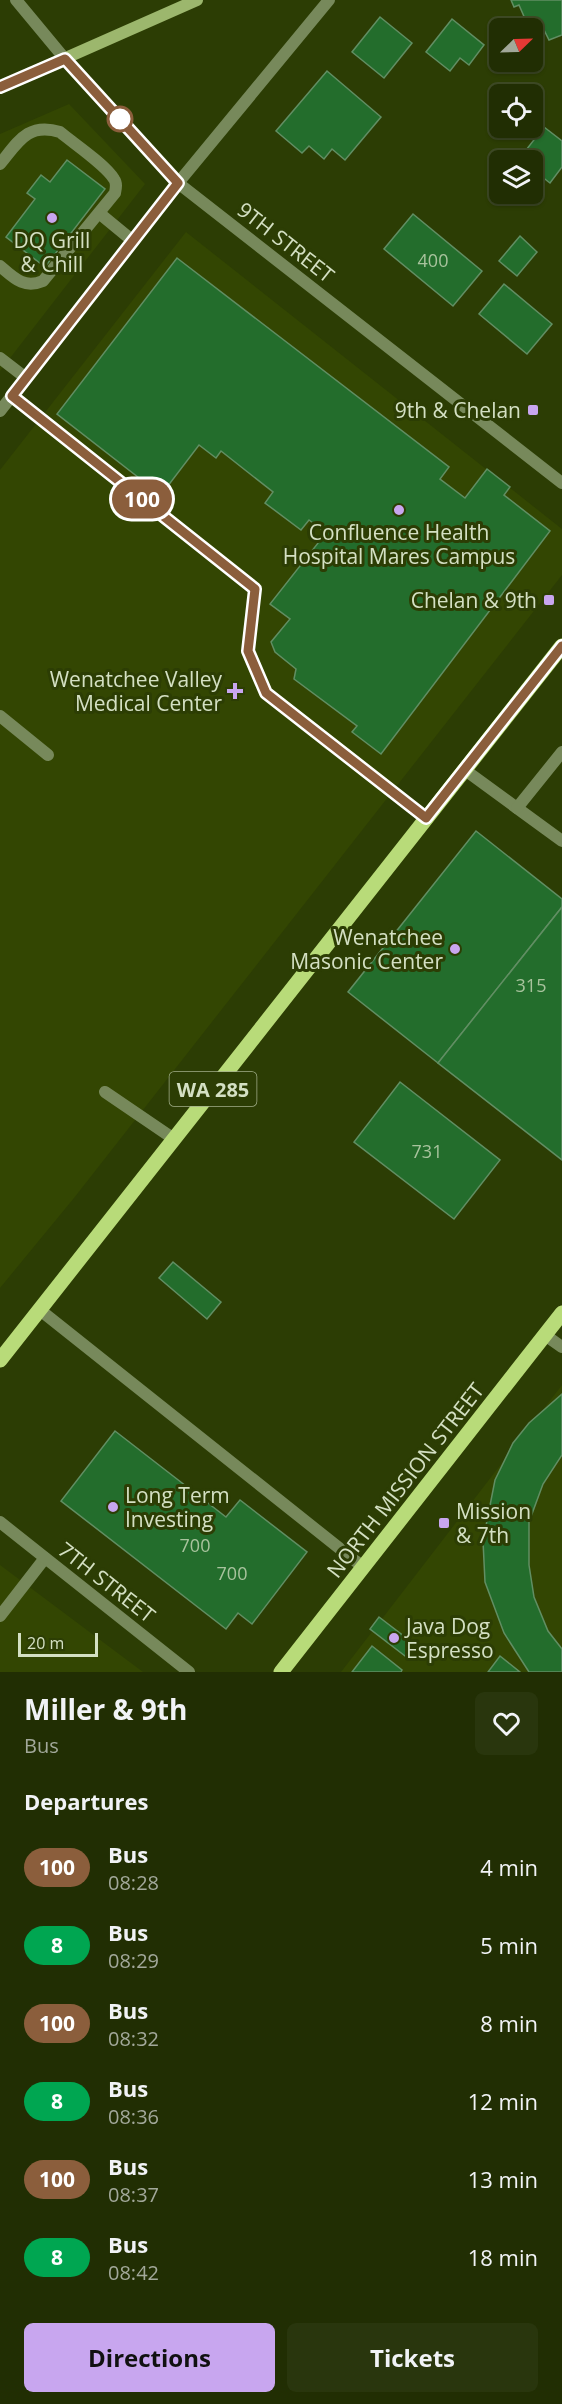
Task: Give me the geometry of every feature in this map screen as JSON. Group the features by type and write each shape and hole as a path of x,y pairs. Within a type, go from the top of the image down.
{"main road":[{"path":"0,87 197,0"},
{"name":"WA 285","path":"0,1360 562,646"},
{"name":"NORTH MISSION STREET","path":"281,1672 562,1313"}],"street":[{"name":"9TH STREET","path":"16,0 65,59 178,183 562,483"},
{"path":"0,411 178,183 329,0"},
{"path":"0,164 25,134 45,129 60,132 114,178 115,193 43,281 36,284 22,284 0,266"},
{"path":"99,213 133,241"},
{"path":"0,358 26,378"},
{"path":"12,396 255,589 248,651 266,693 426,818"},
{"path":"0,716 48,755"},
{"path":"517,808 562,752"},
{"path":"465,770 562,841"},
{"path":"105,1092 174,1139"},
{"path":"40,1310 363,1567"},
{"path":"545,1335 562,1347"},
{"name":"7TH STREET","path":"0,1522 189,1672"},
{"path":"0,1616 45,1558"}],"shaded area":[{"path":"69,104 145,184 0,371 0,134"},
{"name":"Wenatchee Valley Medical Center","path":"186,232 562,529 562,575 74,1198 0,1288 0,470"},
{"path":"562,1385 562,1672 341,1672"},
{"path":"0,1565 143,1672 0,1672"}],"building":[{"path":"511,0 562,0 562,35 549,40 543,30 543,18 525,18 519,5 514,7"},
{"path":"380,17 412,43 384,78 352,52"},
{"path":"452,19 484,45 469,65 460,58 450,71 426,52"},
{"path":"327,71 381,117 345,160 332,149 324,159 309,146 302,153 276,131"},
{"path":"543,128 562,141 562,167 550,183 543,178 543,150 526,150 535,138 543,138"},
{"name":"DQ Grill & Chill","path":"67,160 105,189 45,267 6,237 35,199 27,193 41,175 50,182"},
{"path":"413,214 482,271 453,306 384,249"},
{"path":"520,236 537,252 517,276 499,261"},
{"name":"Confluence Health Hospital Mares Campus","path":"177,258 449,467 440,479 465,498 487,469 510,487 504,495 550,531 381,754 352,732 357,726 294,679 296,669 275,652 271,642 290,619 270,604 326,533 309,520 301,530 265,503 273,492 221,451 216,458 199,445 161,495 57,414"},
{"path":"504,284 552,324 527,354 479,314"},
{"name":"Wenatchee Masonic Center","path":"476,831 562,899 562,907 438,1063 348,992"},
{"path":"562,907 562,1160 438,1063"},
{"path":"400,1082 500,1160 454,1219 354,1142"},
{"path":"173,1262 221,1302 207,1319 159,1278"},
{"path":"562,1394 562,1455 543,1484 529,1522 529,1565 534,1597 548,1631 562,1649 562,1672 529,1672 504,1633 485,1582 483,1541 495,1480 513,1443 529,1423"},
{"path":"115,1431 226,1517 240,1500 307,1552 252,1624 238,1613 226,1629 61,1501"},
{"name":"Java Dog Espresso","path":"379,1617 418,1647 409,1659 370,1629"},
{"path":"372,1646 402,1670 401,1672 352,1672"},
{"path":"500,1656 520,1672 488,1672"}],"bus line":[{"name":"100","path":"0,87 65,59 178,183 12,396 255,589 248,651 266,693 426,818 562,646"}],"place":[{"name":"DQ Grill & Chill","path":"52,218"},
{"name":"9th & Chelan","path":"533,410"},
{"name":"Confluence Health Hospital Mares Campus","path":"399,510"},
{"name":"Chelan & 9th","path":"549,600"},
{"name":"Wenatchee Valley Medical Center","path":"235,691"},
{"name":"Wenatchee Masonic Center","path":"455,949"},
{"name":"Long Term Investing","path":"113,1507"},
{"name":"Mission & 7th","path":"444,1523"},
{"name":"Java Dog Espresso","path":"394,1638"}]}
